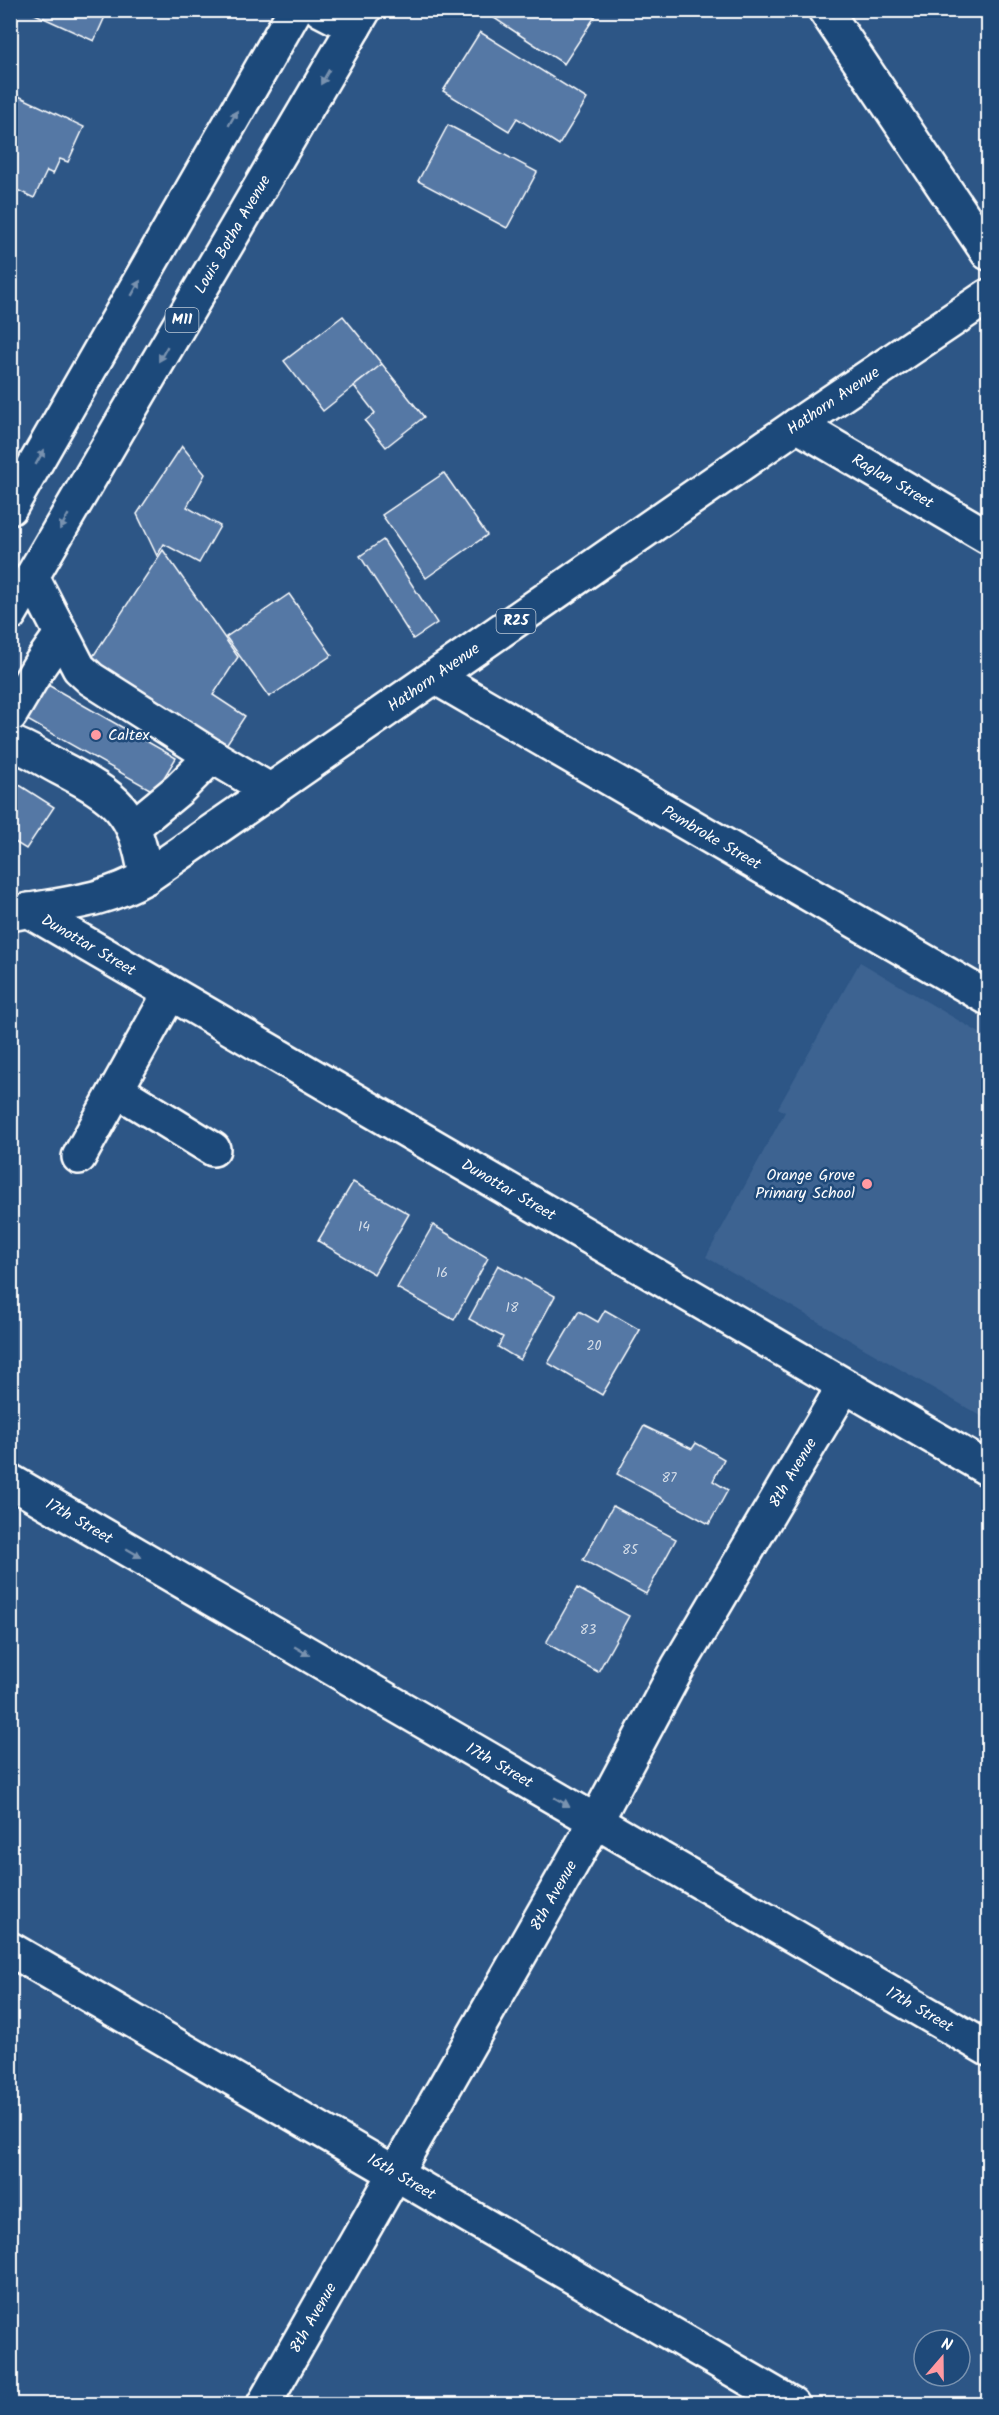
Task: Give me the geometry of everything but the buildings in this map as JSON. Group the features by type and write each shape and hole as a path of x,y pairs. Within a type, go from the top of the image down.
{"street":[{"path":"10,508 295,10"},
{"path":"321,10 359,19"},
{"path":"825,10 988,253"},
{"name":"Louis Botha Avenue","path":"10,614 359,19"},
{"name":"Hathorn Avenue","path":"16,908 92,900 128,887 146,877 797,425 988,296"},
{"name":"Raglan Street","path":"797,425 988,537"},
{"path":"32,577 60,636 79,668 91,679 271,791"},
{"path":"10,715 60,636"},
{"name":"Pembroke Street","path":"435,677 988,998"},
{"path":"10,743 95,786 117,802 129,817 142,849 146,877"},
{"path":"133,827 179,789 212,756"},
{"name":"Dunottar Street","path":"16,908 170,993 988,1469"},
{"path":"79,1157 170,993"},
{"path":"117,1090 213,1149"},
{"name":"8th Avenue","path":"264,2404 596,1821 678,1667 844,1386"},
{"name":"17th Street","path":"10,1481 988,2049"},
{"name":"16th Street","path":"10,1949 792,2404"}],"shaded area":[{"name":"Orange Grove Primary School","path":"860,962 988,1038 988,1420 706,1257 785,1112 778,1108"}],"place":[{"name":"Caltex","path":"96,735"},
{"name":"Orange Grove Primary School","path":"867,1184"}]}
